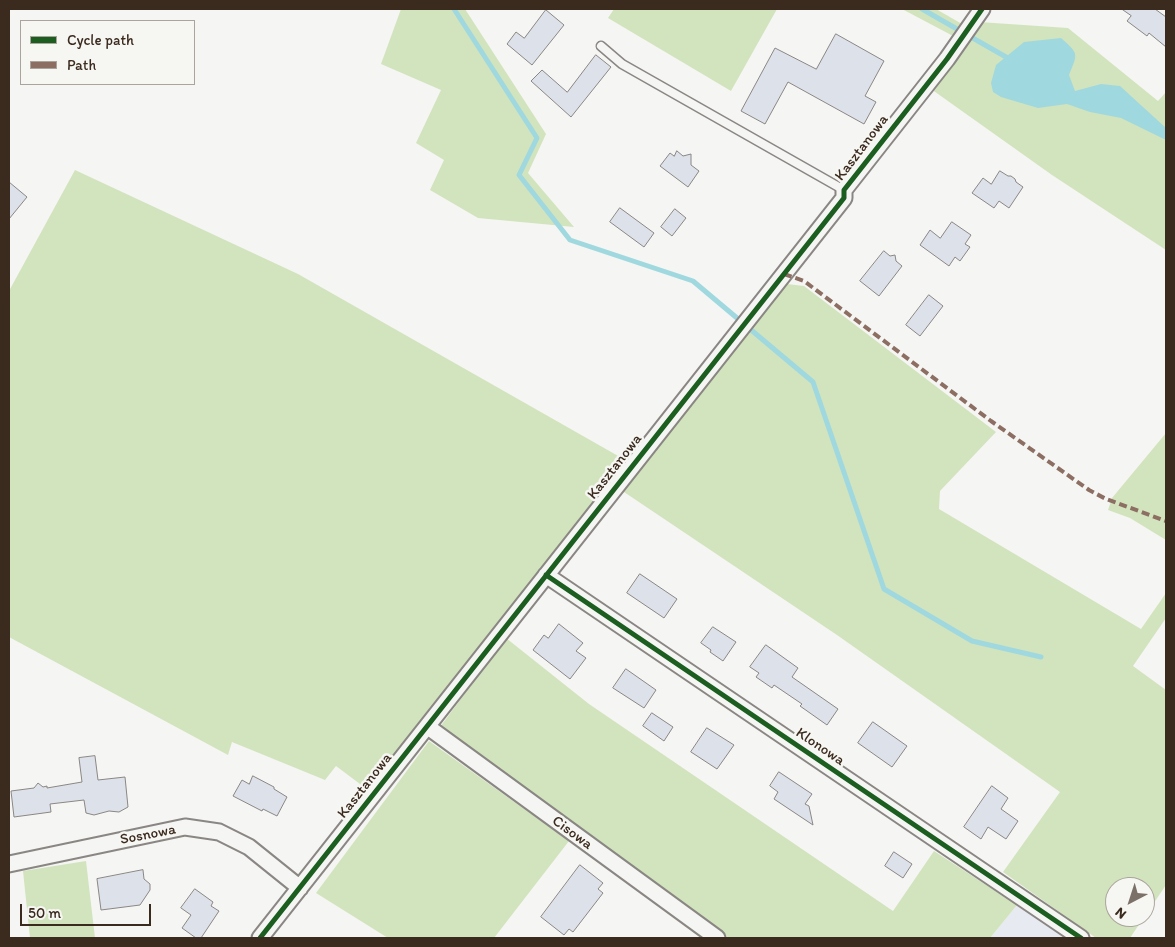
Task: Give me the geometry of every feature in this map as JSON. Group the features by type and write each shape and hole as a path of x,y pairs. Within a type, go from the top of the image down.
{"street":[{"name":"Kasztanowa","path":"260,938 844,198 844,190 947,59 982,9"},
{"name":"Klonowa","path":"546,575 1081,938"},
{"name":"Cisowa","path":"428,727 717,938"},
{"name":"Sosnowa","path":"9,864 185,827 220,832 249,846 300,888"}],"lane":[{"path":"601,46 622,64 844,190"}],"shaded area":[{"path":"1017,905 1066,938 990,938"}],"green space":[{"path":"401,9 465,9 546,134 528,173 574,227 478,218 430,190 444,160 416,143 441,90 381,64"},
{"path":"614,9 777,9 731,91 608,18"},
{"path":"902,9 936,9 962,24 955,37"},
{"path":"979,22 1068,28 1158,101 1166,92 1166,250 1052,175 931,89"},
{"path":"75,170 298,274 627,461 368,790 336,766 325,780 232,742 228,755 9,637 9,291"},
{"path":"787,284 804,286 996,432 940,491 939,509 1141,629 1166,593 1166,618 1133,666 1166,690 1166,885 1155,901 1155,877 1105,877 1105,927 1137,927 1130,938 1096,938 1003,872 1060,792 837,635 621,490"},
{"path":"1166,433 1166,540 1130,518 1108,510 1112,498"},
{"path":"506,638 589,704 893,911 934,851 1017,905 990,938 729,938 440,727"},
{"path":"429,741 569,841 494,938 388,938 316,893"},
{"path":"86,861 95,938 30,938 23,871"}],"water":[{"path":"1061,38 1071,47 1075,54 1069,75 1075,91 1101,84 1120,86 1166,128 1166,140 1121,118 1090,112 1067,104 1038,108 1001,97 993,92 991,83 996,65 1024,42"}],"building":[{"path":"1122,9 1155,9 1166,17 1166,47 1149,33 1147,36 1127,21 1131,16"},
{"path":"546,10 564,25 532,65 507,44 516,32 524,38"},
{"path":"836,34 884,61 865,96 876,102 864,124 788,82 765,124 741,111 775,48 816,69"},
{"path":"596,55 611,67 571,117 531,81 542,70 567,92"},
{"path":"677,151 683,156 691,154 691,165 699,171 688,187 660,166 670,153 674,156"},
{"path":"1000,171 1011,176 1023,187 1009,208 999,201 994,208 972,193 983,178 991,184"},
{"path":"9,182 27,197 9,219"},
{"path":"620,208 654,233 644,247 610,222"},
{"path":"675,209 686,218 672,236 661,227"},
{"path":"952,222 971,235 965,244 970,247 960,261 955,257 949,266 920,245 930,230 940,238"},
{"path":"884,251 890,256 895,255 896,261 902,266 879,296 860,281"},
{"path":"929,295 943,306 920,336 906,325"},
{"path":"640,574 677,599 664,618 627,593"},
{"path":"559,624 583,643 576,651 586,658 570,679 533,650 544,635 548,638"},
{"path":"713,627 736,642 723,661 701,643"},
{"path":"766,645 798,668 792,677 838,709 827,725 800,706 802,704 774,685 772,688 756,677 759,673 750,667"},
{"path":"626,669 656,690 644,708 613,688"},
{"path":"652,713 673,727 664,741 643,726"},
{"path":"873,722 907,746 892,767 858,743"},
{"path":"707,728 734,745 717,769 691,752"},
{"path":"95,756 98,780 125,777 128,807 119,812 109,811 94,815 86,813 84,800 50,804 51,812 14,817 11,791 34,788 38,783 43,787 47,786 47,788 82,782 79,758"},
{"path":"779,772 812,794 805,804 809,806 813,825 774,799 778,792 770,786"},
{"path":"253,776 274,787 274,789 287,797 277,816 263,809 262,811 233,796 242,780 249,784"},
{"path":"992,786 1008,798 1001,809 1018,821 1006,839 988,827 981,839 964,827"},
{"path":"894,852 912,864 903,878 885,866"},
{"path":"580,865 603,883 598,889 603,893 573,932 569,929 564,935 541,917"},
{"path":"143,870 144,879 150,884 150,890 140,905 101,910 97,879"},
{"path":"195,889 213,902 211,906 219,911 201,938 196,938 182,928 191,915 181,908"}],"waterway":[{"path":"454,9 537,138 519,175 570,240 693,281 813,382 884,589 972,641 1041,657"},
{"path":"922,9 1006,57"}],"marked path":[{"path":"784,274 804,281 991,421 1089,490 1106,499 1166,521"}],"cycle path":[{"path":"260,938 844,198 844,190 947,59 982,9"},
{"path":"546,575 1081,938"}]}
